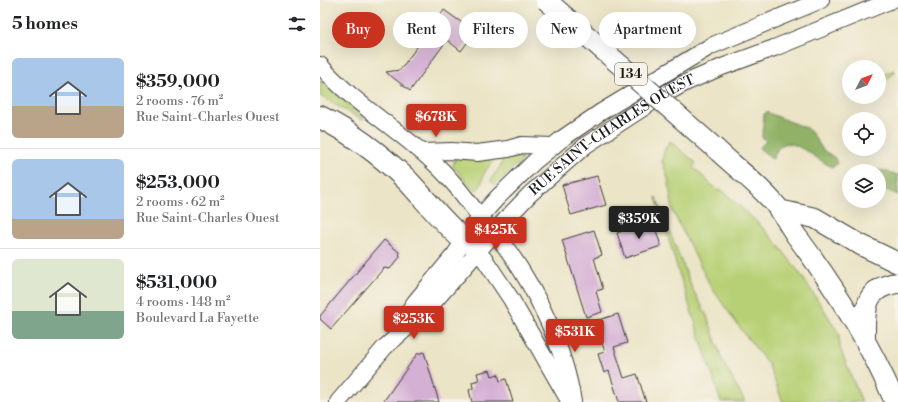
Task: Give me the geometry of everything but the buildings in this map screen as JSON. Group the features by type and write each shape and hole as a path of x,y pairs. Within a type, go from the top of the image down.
{"highway":[{"path":"320,116 347,132 383,158 407,181 452,230 471,246"}],"main road":[{"name":"134","path":"546,0 716,149 780,210 797,237 830,283 865,341 895,402"},
{"path":"780,210 815,218 851,240 896,263"},
{"path":"865,341 865,317 869,298 881,287 898,283"},
{"path":"881,372 898,383"}],"street":[{"name":"RUE SAINT-CHARLES OUEST","path":"471,246 480,217 514,181 553,146 601,112 711,46 822,0"},
{"name":"RUE SAINT-CHARLES OUEST","path":"338,402 385,347 415,302 446,265 471,246 494,232 530,194 574,154 604,132 663,95 722,67 774,48 892,0"},
{"path":"320,65 354,99 437,165 494,232 510,254 543,310 557,342 565,367 573,402"},
{"path":"422,152 477,152 522,145 553,146"},
{"path":"471,246 496,276 514,303 569,402"}],"green space":[{"path":"894,70 895,72 886,79 886,73"},
{"path":"320,80 364,117 364,119 362,120 320,96"},
{"path":"766,112 806,128 812,133 823,150 835,158 837,164 833,167 828,165 800,147 787,143 782,145 776,151 773,159 759,148 766,141 762,137 764,114"},
{"path":"670,141 696,163 693,167 718,191 721,189 760,225 779,246 799,272 839,334 840,348 862,402 783,402 768,364 711,287 673,212 668,178 662,161 664,151"},
{"path":"520,152 520,157 522,160 495,185 491,181 500,167 502,156"},
{"path":"455,157 493,157 484,174 481,185 477,190 472,188 452,165"},
{"path":"886,171 898,175 898,195 886,190"},
{"path":"656,197 692,288 707,316 723,362 745,402 721,402"}]}
